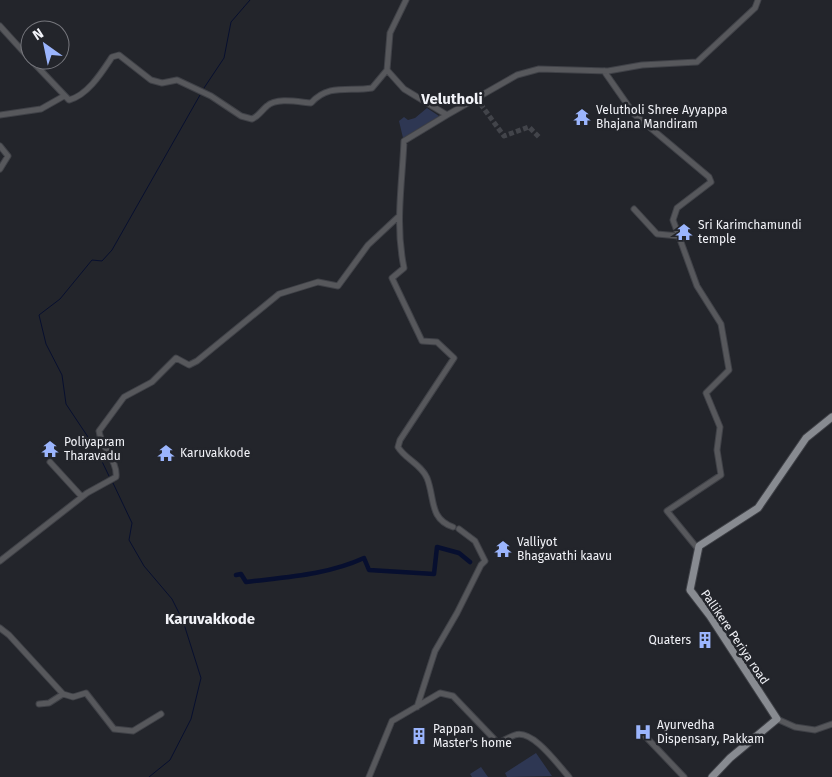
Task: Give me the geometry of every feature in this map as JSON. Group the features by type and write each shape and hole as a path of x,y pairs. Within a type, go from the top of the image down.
{"main road":[{"path":"698,549 708,539 758,508 806,438 832,417"},
{"name":"Pallikere Periya road","path":"698,549 690,590 710,616 777,718"},
{"path":"712,777 730,758 777,718"}],"street":[{"path":"41,70 69,100 74,99 98,78 112,57 119,55 150,80 162,83 177,80 211,96 241,116 252,119 260,115 268,105 278,101 311,103 324,92 336,89 372,88 387,70 390,34 406,0"},
{"path":"417,707 435,651 457,613 480,565 485,561 475,541 457,528 441,521 433,510 427,478 418,465 402,453 398,447 400,440 454,358 437,342 422,341 392,278 404,268 399,242 398,216 404,141 447,114 517,75 539,69 604,71 642,65 697,62 756,8 758,0"},
{"path":"0,26 20,47"},
{"path":"387,70 404,89 447,114"},
{"path":"604,71 634,114 709,177 711,182 677,208 673,220 697,286 721,324 729,370 706,393 720,427 717,450 721,475 667,511 698,549"},
{"path":"0,115 41,108 64,96"},
{"path":"0,146 8,156 0,169"},
{"path":"634,209 657,234 679,236"},
{"path":"0,561 82,497 116,477 117,471 100,438 99,431 124,397 152,382 176,358 189,365 196,361 278,294 318,282 338,286 368,245 398,216"},
{"path":"50,462 82,497"},
{"path":"0,628 9,635 63,694 73,696 86,693 114,730 133,731 161,714"},
{"path":"39,704 49,703 63,694"},
{"path":"370,777 392,721 440,694 453,696 498,743 515,735 526,734 539,744 569,777"},
{"path":"777,718 795,726 816,730 832,724"},
{"path":"646,737 684,777"}],"shaded area":[{"path":"427,108 439,116 403,138 399,121 404,117 408,120 415,118"},
{"path":"536,753 552,776 507,777 505,773"},
{"path":"481,767 488,777 472,777 470,774"}],"waterway":[{"path":"204,88 224,58 231,22 250,0"},
{"path":"109,476 96,449 66,404 62,375 46,344 39,315 60,299 92,260 102,261 112,250 200,95"},
{"path":"113,483 132,523 129,540 144,566 172,599 183,621 201,678 191,719 170,760 149,777"},
{"path":"236,575 241,574 246,582 291,577 321,572 364,558 369,570 434,574 437,547 459,553 470,562"}],"tunnel":[{"path":"476,98 504,136 529,127 540,138"}],"place":[{"name":"Velutholi Shree Ayyappa Bhajana Mandiram","path":"582,117"},
{"name":"Sri Karimchamundi temple","path":"684,232"},
{"name":"Poliyapram Tharavadu","path":"50,449"},
{"name":"Karuvakkode","path":"166,453"},
{"name":"Valliyot Bhagavathi kaavu","path":"503,549"},
{"name":"Quaters","path":"705,640"},
{"name":"Ayurvedha Dispensary, Pakkam","path":"643,732"},
{"name":"Pappan Master's home","path":"419,736"}],"district":[{"name":"Velutholi","path":"452,99"},
{"name":"Karuvakkode","path":"210,619"}]}
